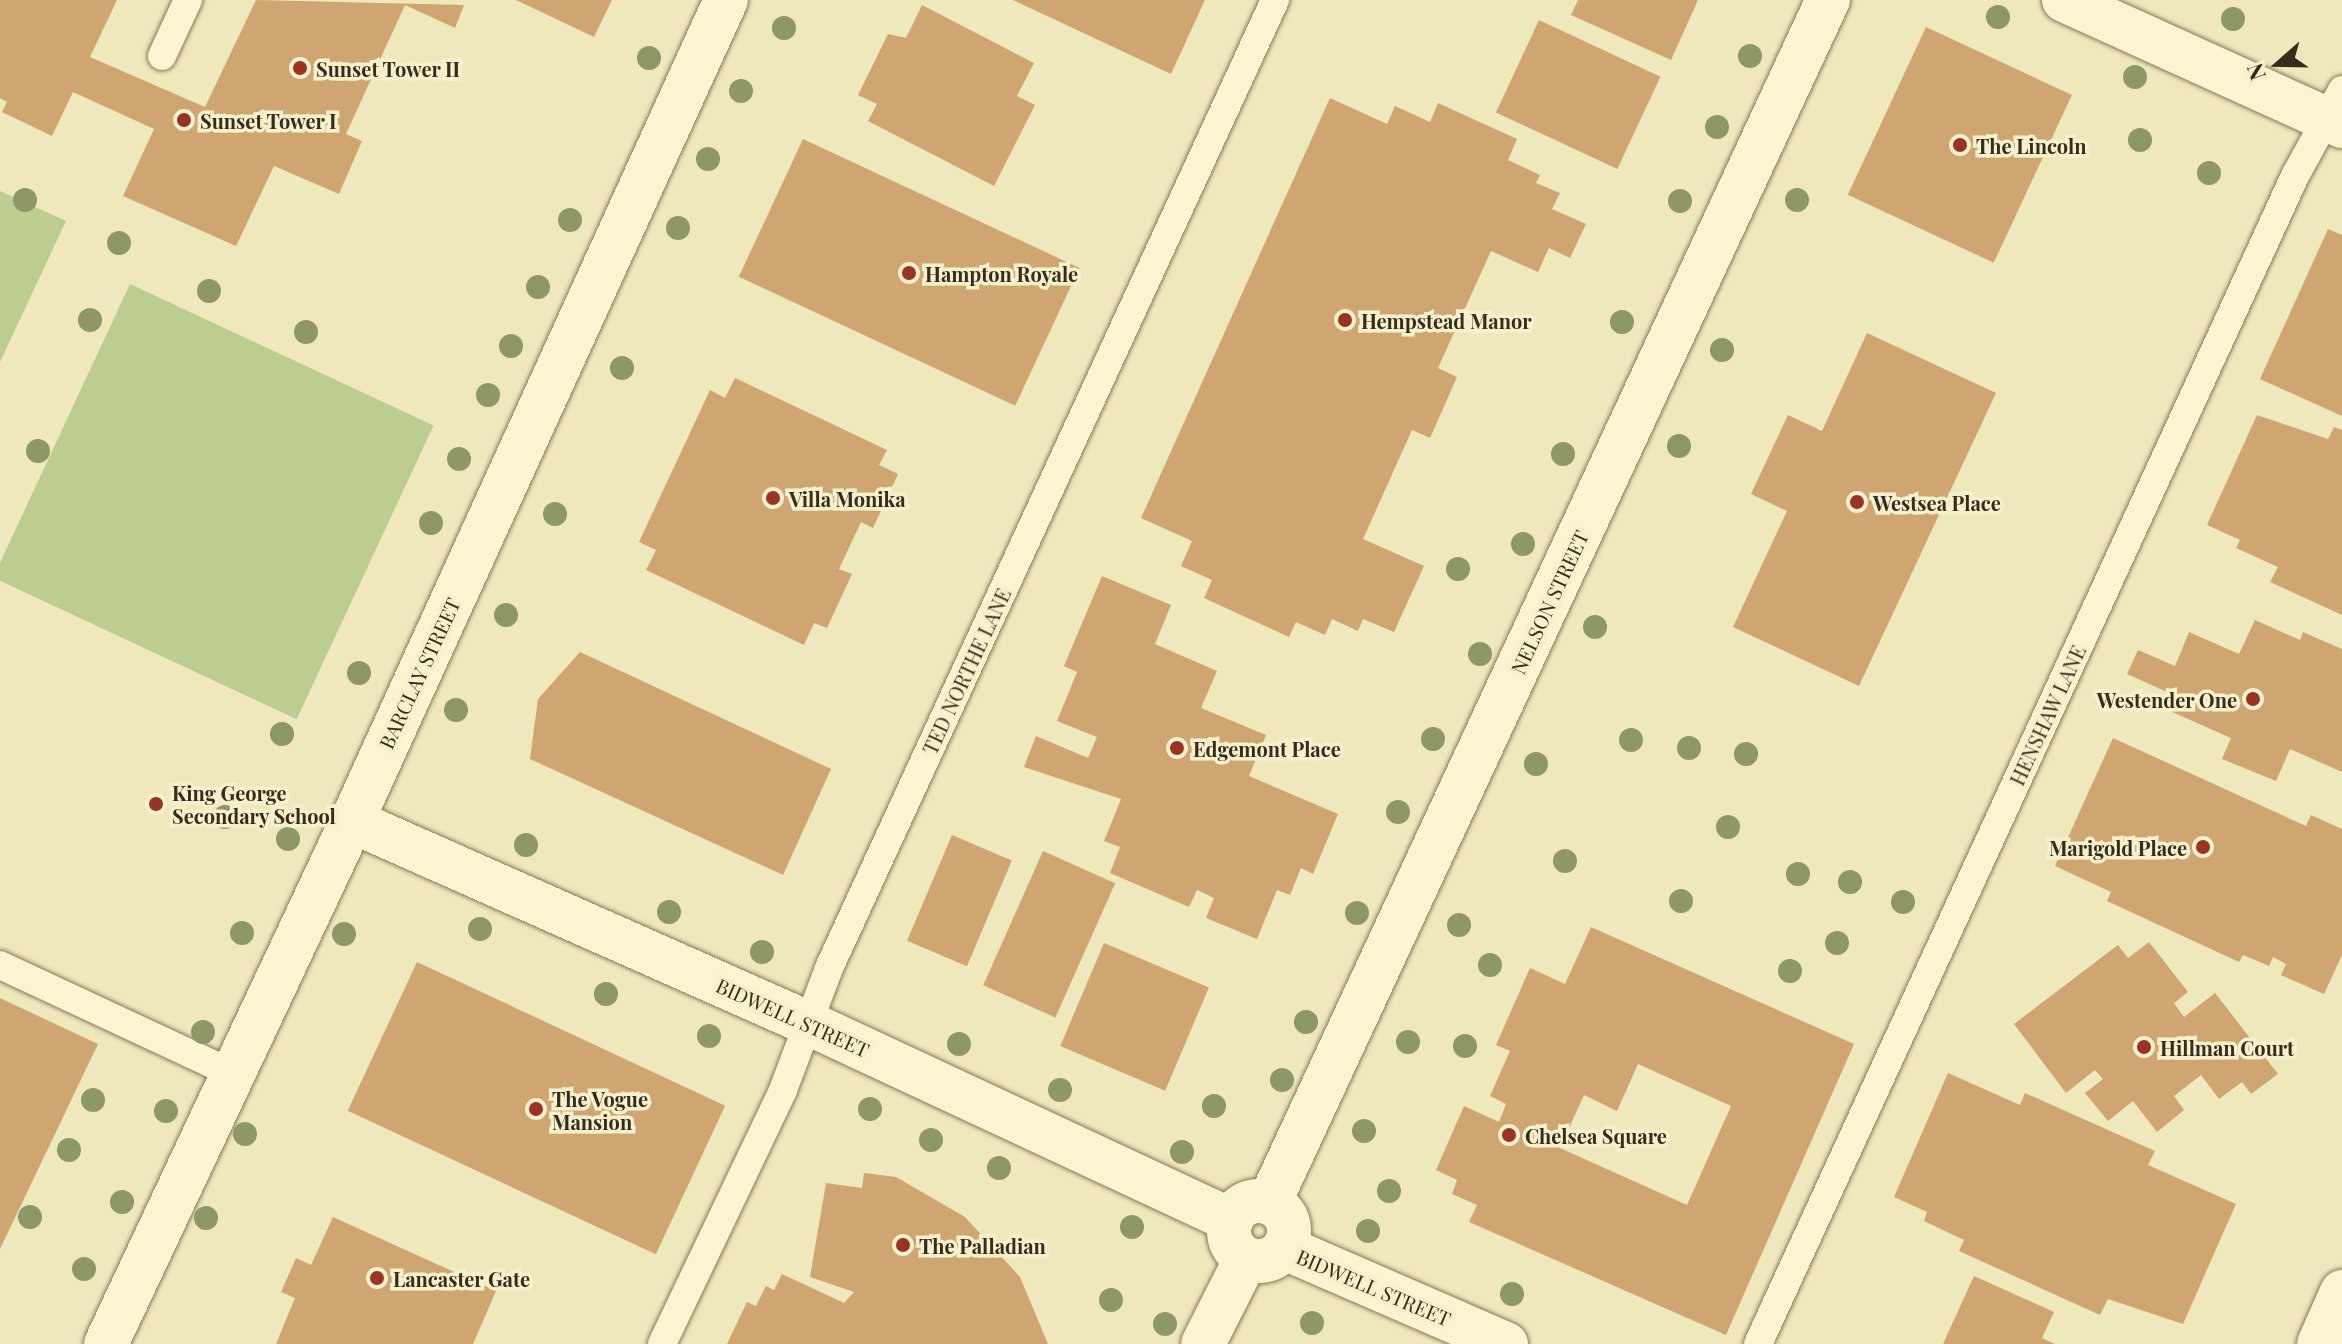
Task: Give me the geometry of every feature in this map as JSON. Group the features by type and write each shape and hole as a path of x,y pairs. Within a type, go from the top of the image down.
{"street":[{"name":"BARCLAY STREET","path":"106,1344 352,821 726,0"},
{"name":"NELSON STREET","path":"1254,1242 1288,1222 1269,1203 1828,0"},
{"path":"2064,0 2337,111"},
{"name":"BIDWELL STREET","path":"352,821 808,1023 1254,1242 1506,1344"},
{"path":"1203,1344 1254,1242"},
{"path":"2319,1344 2342,1292"}],"lane":[{"path":"162,56 188,0"},
{"name":"TED NORTHE LANE","path":"662,1344 783,1090 808,1023 1275,0"},
{"name":"HENSHAW LANE","path":"1758,1344 2337,111"},
{"path":"0,965 232,1073"}],"green space":[{"path":"0,191 66,221 0,362"},
{"path":"130,284 434,426 297,719 0,581 0,563"}],"building":[{"path":"0,0 117,0 90,57 205,107 256,0 464,5 455,28 405,5 346,134 362,141 339,194 274,166 236,246 123,196 154,129 73,92 52,136 2,112 7,102 0,98"},
{"path":"516,0 612,0 594,37"},
{"path":"1013,0 1205,0 1171,74"},
{"path":"1578,0 1698,0 1671,60 1571,15"},
{"path":"922,5 1034,63 1017,96 1035,105 994,186 868,121 877,104 858,95 888,34 906,38"},
{"path":"1539,20 1660,77 1617,169 1496,112"},
{"name":"The Lincoln","path":"1926,27 2072,95 1994,263 1848,195"},
{"name":"Hempstead Manor","path":"1330,98 1387,124 1395,106 1430,122 1438,103 1517,139 1508,160 1540,175 1536,183 1560,193 1552,209 1586,224 1570,258 1549,248 1538,272 1491,251 1438,368 1457,377 1430,438 1412,430 1363,539 1424,566 1394,632 1363,619 1358,631 1332,619 1325,635 1296,622 1289,637 1204,598 1212,580 1181,566 1192,541 1141,518"},
{"name":"Hampton Royale","path":"803,139 1079,268 1015,406 739,277"},
{"path":"2328,229 2342,235 2342,416 2260,379"},
{"name":"Westsea Place","path":"1867,333 1996,393 1859,686 1733,627 1787,511 1751,494 1788,415 1822,431"},
{"name":"Villa Monika","path":"735,378 887,450 879,465 898,474 873,528 861,522 839,569 852,574 827,628 814,623 804,645 646,570 656,550 639,542 710,390 725,398"},
{"path":"2257,415 2328,439 2334,427 2342,430 2342,615 2270,582 2278,567 2236,548 2240,540 2207,525"},
{"name":"Edgemont Place","path":"1102,576 1171,605 1155,644 1217,671 1201,708 1266,735 1249,776 1338,814 1313,874 1301,868 1290,895 1277,890 1257,939 1206,918 1214,898 1197,890 1189,907 1110,873 1120,847 1104,841 1121,799 1024,767 1036,736 1088,758 1097,737 1057,721 1077,672 1064,666"},
{"name":"Westender One","path":"2255,620 2300,640 2303,632 2342,649 2342,772 2290,749 2276,781 2222,759 2231,738 2161,707 2167,692 2127,674 2138,650 2175,666 2189,632 2239,654"},
{"path":"580,652 831,769 783,875 530,759 538,699"},
{"name":"Marigold Place","path":"2113,738 2306,826 2311,815 2342,829 2342,955 2324,994 2281,975 2286,964 2273,957 2269,966 2243,955 2239,962 2107,901 2111,892 2055,866"},
{"path":"952,835 1012,860 967,966 907,941"},
{"path":"1043,851 1115,883 1055,1017 983,985"},
{"name":"Chelsea Square","path":"1591,927 1854,1044 1726,1335 1469,1222 1477,1205 1452,1194 1457,1180 1436,1170 1464,1106 1499,1122 1506,1104 1490,1096 1510,1051 1496,1045 1530,968 1565,984","holes":["1638,1064 1731,1106 1687,1205 1560,1148 1584,1095 1617,1111"]},
{"name":"Hillman Court","path":"2149,942 2188,992 2174,1003 2184,1017 2215,993 2278,1074 2251,1094 2242,1082 2219,1099 2201,1075 2174,1096 2184,1110 2157,1132 2133,1101 2108,1121 2085,1093 2103,1079 2095,1070 2066,1093 2014,1024 2118,945 2128,958"},
{"path":"1104,943 1209,988 1165,1091 1060,1046"},
{"name":"The Vogue Mansion","path":"417,962 725,1106 656,1254 348,1111"},
{"path":"0,998 98,1044 0,1249"},
{"path":"1948,1073 2020,1105 2025,1093 2155,1151 2148,1165 2236,1204 2183,1324 2108,1299 2100,1315 1959,1251 1964,1240 1924,1221 1927,1212 1894,1197"},
{"name":"The Palladian","path":"864,1173 896,1177 965,1217 1020,1277 1048,1344 727,1344 747,1302 756,1306 766,1286 774,1290 782,1274 844,1303 854,1292 810,1277 826,1183 862,1188"},
{"name":"Lancaster Gate","path":"333,1217 496,1291 473,1344 276,1344 295,1298 281,1292 296,1258 311,1265"},
{"path":"1974,1276 2054,1312 2042,1338 2055,1344 1943,1344"}],"place":[{"name":"Sunset Tower II","path":"300,68"},
{"name":"Sunset Tower I","path":"184,120"},
{"name":"The Lincoln","path":"1960,145"},
{"name":"Hampton Royale","path":"909,273"},
{"name":"Hempstead Manor","path":"1345,320"},
{"name":"Villa Monika","path":"773,498"},
{"name":"Westsea Place","path":"1857,502"},
{"name":"Westender One","path":"2253,699"},
{"name":"Edgemont Place","path":"1177,748"},
{"name":"King George Secondary School","path":"156,804"},
{"name":"Marigold Place","path":"2203,847"},
{"name":"Hillman Court","path":"2144,1047"},
{"name":"The Vogue Mansion","path":"536,1109"},
{"name":"Chelsea Square","path":"1509,1135"},
{"name":"The Palladian","path":"903,1245"},
{"name":"Lancaster Gate","path":"377,1278"}]}
